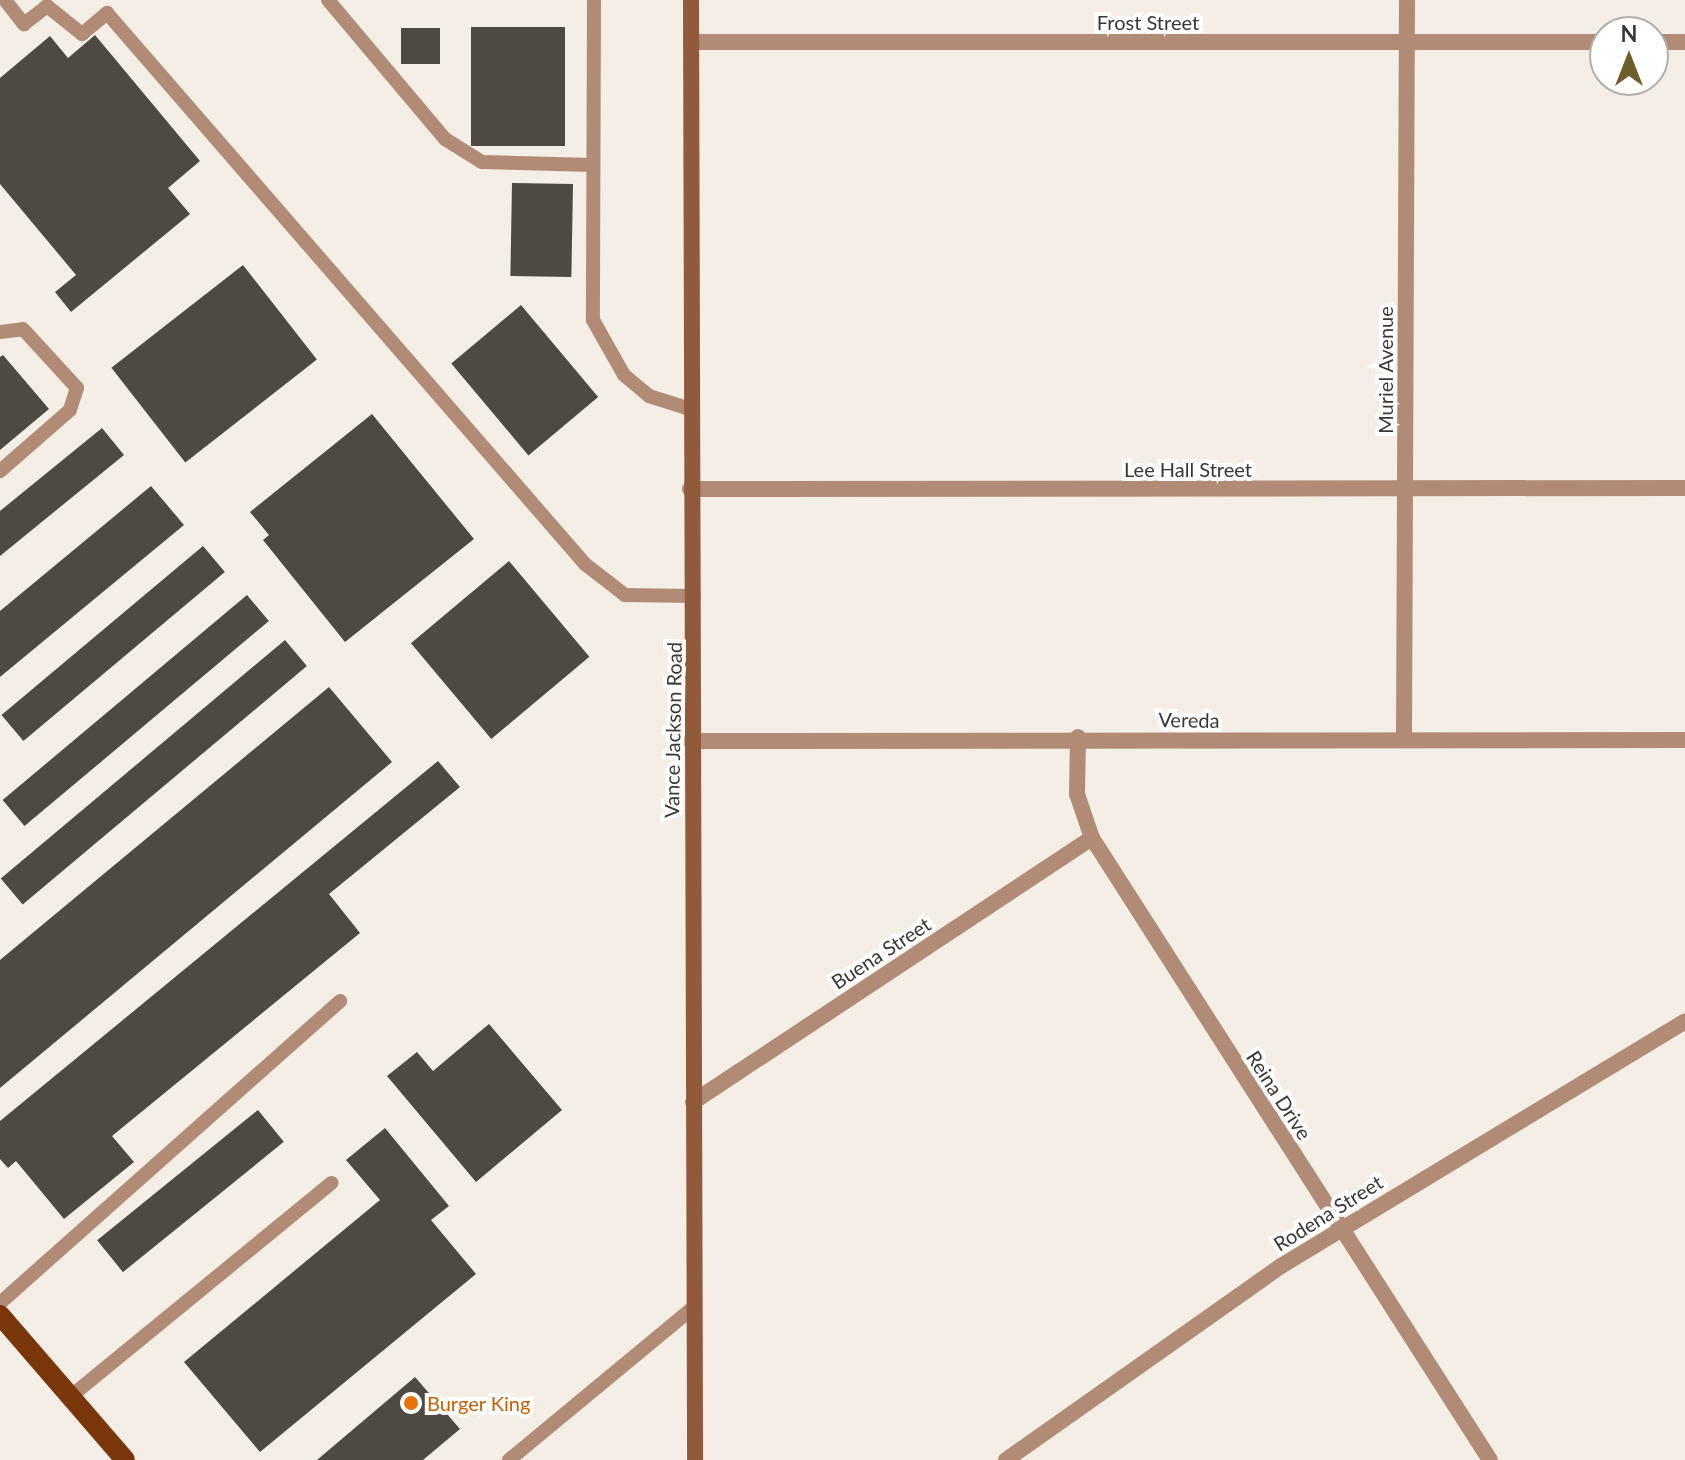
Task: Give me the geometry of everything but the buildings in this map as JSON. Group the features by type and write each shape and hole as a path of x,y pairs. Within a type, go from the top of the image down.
{"main road":[{"name":"Vance Jackson Road","path":"691,0 695,1460"},
{"path":"0,1315 125,1460"}],"street":[{"name":"Muriel Avenue","path":"1404,740 1407,0"},
{"name":"Frost Street","path":"691,42 1589,42"},
{"name":"Lee Hall Street","path":"690,489 1685,488"},
{"name":"Vereda","path":"691,741 1078,737 1685,740"},
{"name":"Reina Drive","path":"1078,737 1079,806 1092,838 1490,1460"},
{"name":"Buena Street","path":"693,1102 1092,838"},
{"name":"Rodena Street","path":"1006,1460 1341,1228 1685,1021"}],"lane":[{"path":"5,0 24,24 47,6 82,34 107,13 585,564 625,595 694,596"},
{"path":"328,0 445,139 482,162 593,165"},
{"path":"594,0 593,320 606,352 649,396 690,409"},
{"path":"0,332 23,329 77,388 70,410 0,471"},
{"path":"0,1303 340,1001"},
{"path":"70,1397 331,1183"},
{"path":"509,1460 694,1307"}],"place":[{"name":"Burger King","path":"411,1403"}]}
